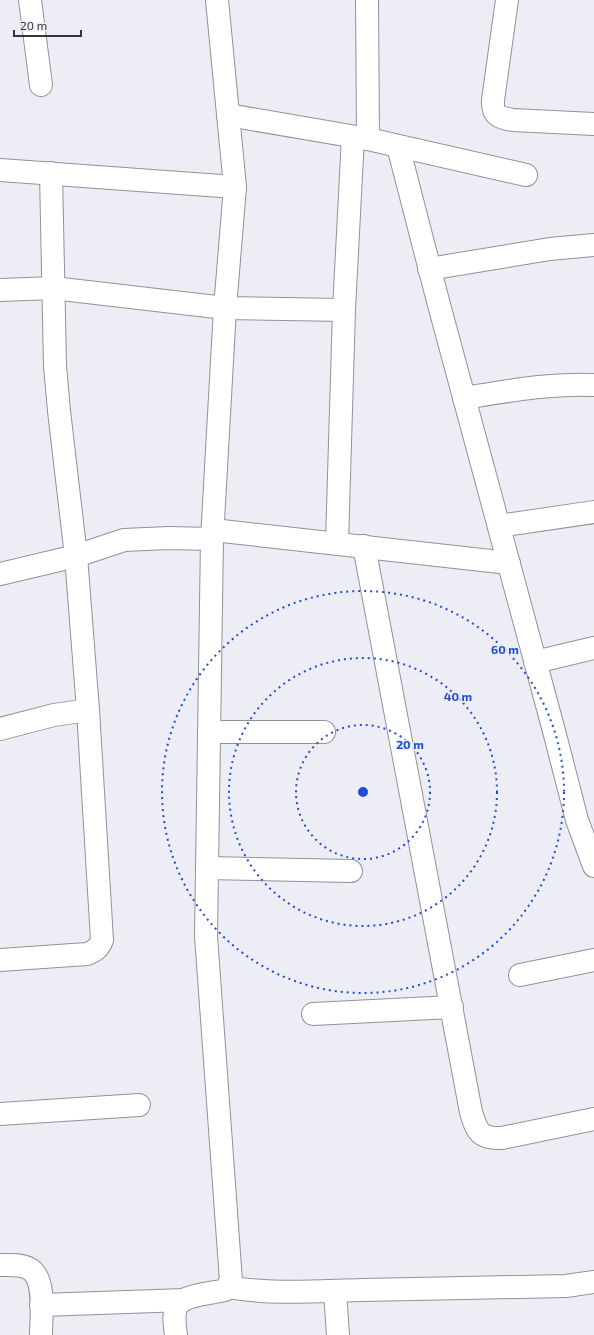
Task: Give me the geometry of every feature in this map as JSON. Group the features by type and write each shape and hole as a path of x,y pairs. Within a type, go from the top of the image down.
{"street":[{"path":"30,0 41,85"},
{"path":"42,1305 184,1300 225,1290 231,1281 206,936 212,534 225,308 235,187 217,0"},
{"path":"337,544 344,310 361,138 367,0"},
{"path":"507,0 493,100 496,114 504,119 513,120 594,124"},
{"path":"228,115 361,138 526,175"},
{"path":"398,146 535,662 585,818 594,866"},
{"path":"0,170 235,187"},
{"path":"0,960 87,954 99,947 102,940 88,710 76,556 56,381 51,173"},
{"path":"430,270 550,249 594,245"},
{"path":"0,290 54,288 225,308 344,310"},
{"path":"464,398 536,386 571,384 594,385"},
{"path":"499,526 594,512"},
{"path":"0,574 76,556 124,540 212,534 364,546 509,563"},
{"path":"364,546 471,1112 476,1126 479,1132 484,1136 502,1138 594,1119"},
{"path":"535,662 594,648"},
{"path":"0,729 54,715 88,710"},
{"path":"209,732 324,732"},
{"path":"207,868 351,871"},
{"path":"520,975 594,960"},
{"path":"313,1014 452,1007"},
{"path":"0,1114 139,1106"},
{"path":"0,1265 28,1268 35,1274 42,1293 41,1335"},
{"path":"228,1286 245,1290 260,1291 335,1291 566,1286 594,1282"},
{"path":"335,1291 338,1335"},
{"path":"176,1335 174,1314 178,1304 184,1300"}]}
